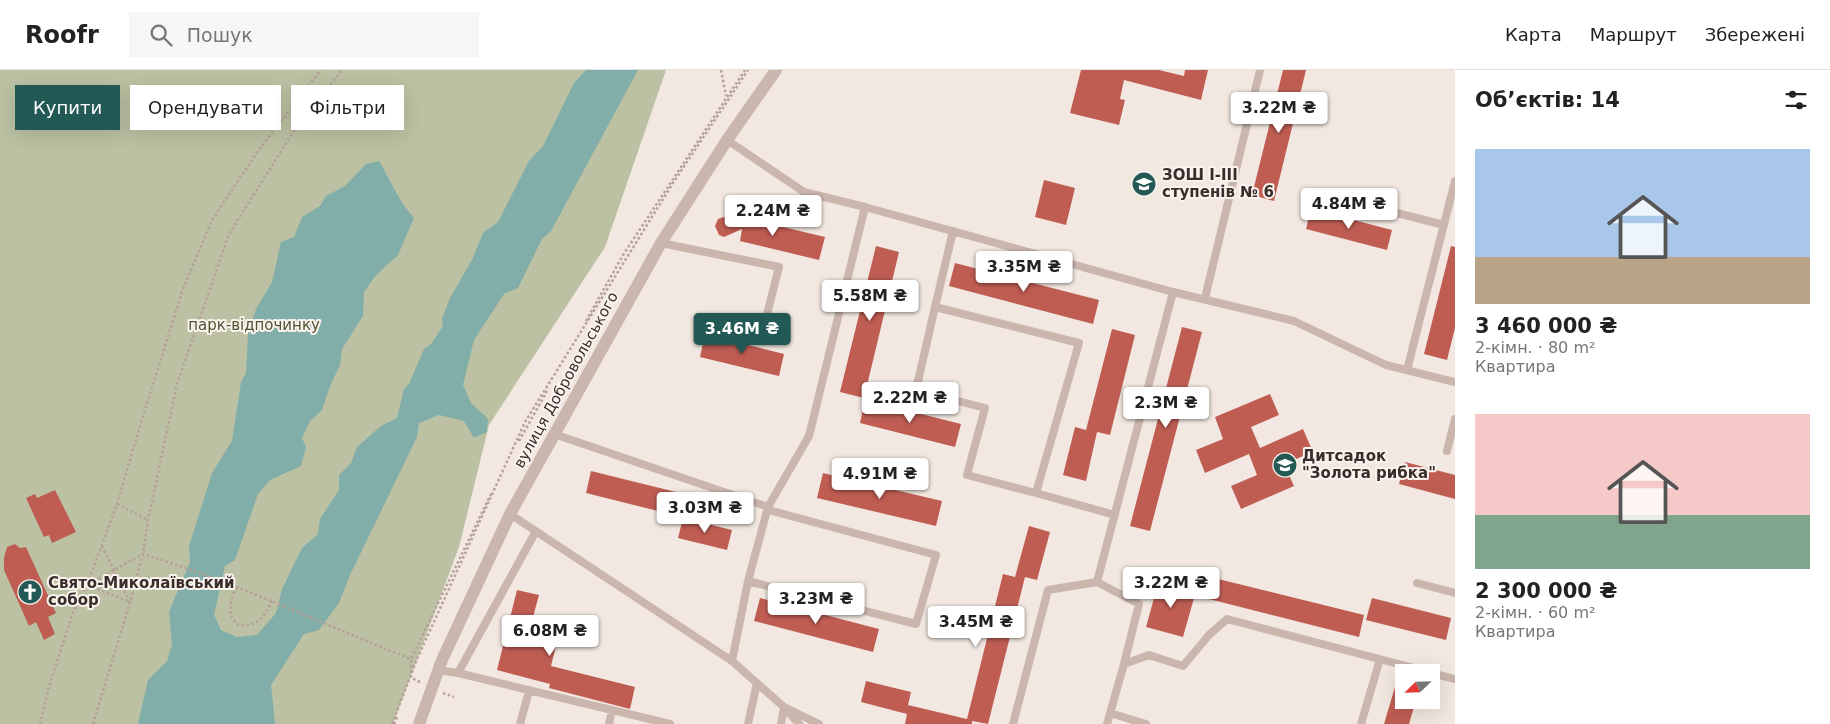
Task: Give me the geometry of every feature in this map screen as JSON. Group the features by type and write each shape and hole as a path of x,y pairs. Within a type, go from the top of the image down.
{"street":[{"name":"вулиця Добровольського","path":"419,724 438,670 510,514 660,243 727,140 776,70"}],"lane":[{"path":"1205,298 1260,70"},
{"path":"727,140 804,192 865,206 1173,292 1205,298 1294,321 1386,365 1455,382"},
{"path":"1407,370 1455,181"},
{"path":"1314,192 1444,226"},
{"path":"732,661 748,581 768,507 809,436 865,206"},
{"path":"953,231 916,390 985,408 968,475 1115,515"},
{"path":"660,243 779,267 762,334"},
{"path":"1097,582 1173,292"},
{"path":"935,307 1079,343 1036,493"},
{"path":"1447,451 1455,420"},
{"path":"554,434 768,507 772,510 936,555 916,624 748,581"},
{"path":"510,514 732,661 799,724"},
{"path":"458,674 536,531"},
{"path":"1013,724 1048,590 1097,582 1139,604 1107,724"},
{"path":"1417,583 1455,593"},
{"path":"1124,664 1149,655 1183,666 1227,618 1395,664"},
{"path":"1361,724 1380,660"},
{"path":"438,670 670,724"},
{"path":"1440,675 1455,679"},
{"path":"748,724 756,683"},
{"path":"520,724 529,690"},
{"path":"780,724 784,708"},
{"path":"784,708 819,724"},
{"path":"609,724 612,710"},
{"path":"1110,713 1146,724"}],"path":[{"path":"40,724 73,612 88,585 117,504 142,416 184,289 212,220 258,151 321,70"},
{"path":"92,724 143,554 148,520 177,384 230,234 295,129 342,70"},
{"path":"721,70 726,96"},
{"path":"88,585 143,554 177,564 242,589 411,659 509,458 623,255 726,96 746,70"},
{"path":"566,356 746,70"},
{"path":"393,724 417,659 509,458"},
{"path":"117,504 148,520"},
{"path":"102,546 130,602"},
{"path":"88,585 130,602"},
{"path":"236,587 231,601 231,617 238,625 249,626 264,617 272,601"},
{"path":"393,724 411,678"}],"green space":[{"name":"парк-відпочинку","path":"0,70 666,70 605,247 489,425 459,547 393,724 0,724"}],"water":[{"path":"586,70 638,70 551,231 542,239 518,288 504,294 474,340 463,385 471,403 488,419 487,432 474,438 464,421 439,415 419,423 417,437 350,575 339,603 319,630 304,634 271,685 275,724 138,724 148,680 167,661 172,644 169,612 190,562 189,546 212,473 232,441 241,382 246,373 248,334 256,309 272,282 281,242 294,237 302,217 320,206 326,196 345,186 366,164 379,161 399,198 414,218 398,255 376,275 364,292 363,316 342,349 340,365 322,410 310,421 302,438 306,447 301,466 270,480 258,494 235,560 225,566 214,615 221,630 237,637 257,635 276,613 282,589 302,548 318,534 320,519 339,490 339,475 351,463 357,447 381,426 397,418 404,389 409,384 424,349 431,344 443,326 442,319 450,298 472,260 483,233 498,222 529,161 543,146 574,83"}],"building":[{"path":"1081,70 1159,70 1184,76 1185,70 1208,70 1201,100 1124,80 1120,99 1125,100 1119,125 1070,113"},
{"path":"1283,70 1306,70 1274,201 1252,195"},
{"path":"1044,180 1075,188 1066,225 1035,217"},
{"path":"1311,209 1392,230 1387,250 1306,229"},
{"path":"724,217 744,223 745,218 825,237 819,260 740,241 742,229 724,237 719,235 715,226 718,219"},
{"path":"876,246 899,252 864,398 840,392"},
{"path":"1451,246 1455,247 1455,328 1447,360 1424,354"},
{"path":"955,263 1099,300 1093,324 949,286"},
{"path":"1182,327 1202,332 1150,531 1130,526"},
{"path":"1112,329 1135,335 1110,435 1097,432 1086,481 1063,475 1075,427 1086,430"},
{"path":"705,334 784,354 779,376 700,357"},
{"path":"1270,394 1279,415 1251,427 1260,448 1303,429 1313,452 1284,464 1294,486 1241,509 1231,486 1257,475 1249,454 1205,473 1196,450 1223,439 1215,417"},
{"path":"865,400 961,424 955,447 860,423"},
{"path":"1405,462 1455,475 1455,499 1399,484"},
{"path":"591,471 688,495 682,517 586,493"},
{"path":"823,473 942,501 936,526 817,498"},
{"path":"55,490 76,532 52,543 49,535 44,537 26,498 35,494 37,498"},
{"path":"683,518 732,530 727,550 678,538"},
{"path":"1029,526 1050,532 1037,580 1025,577 988,724 972,721 972,724 905,724 907,714 861,702 866,681 911,692 908,705 967,719 1003,574 1015,577"},
{"name":"Свято-Миколаївський собор","path":"15,544 20,548 26,547 56,613 48,617 55,634 44,640 36,622 29,626 4,570 4,558 7,547"},
{"path":"1206,576 1364,615 1359,637 1201,597"},
{"path":"1159,580 1196,591 1183,637 1146,627"},
{"path":"517,590 539,595 533,617 561,624 551,666 635,687 630,709 549,688 550,684 497,670"},
{"path":"760,598 879,629 873,652 754,621"},
{"path":"1372,598 1451,618 1446,640 1366,620"},
{"path":"1395,687 1395,709 1413,709 1409,724 1384,724"}],"place":[{"name":"ЗОШ І-ІІІ ступенів № 6","path":"1144,184"},
{"name":"Дитсадок \"Золота рибка\"","path":"1285,465"},
{"name":"Свято-Миколаївський собор","path":"30,592"}]}
